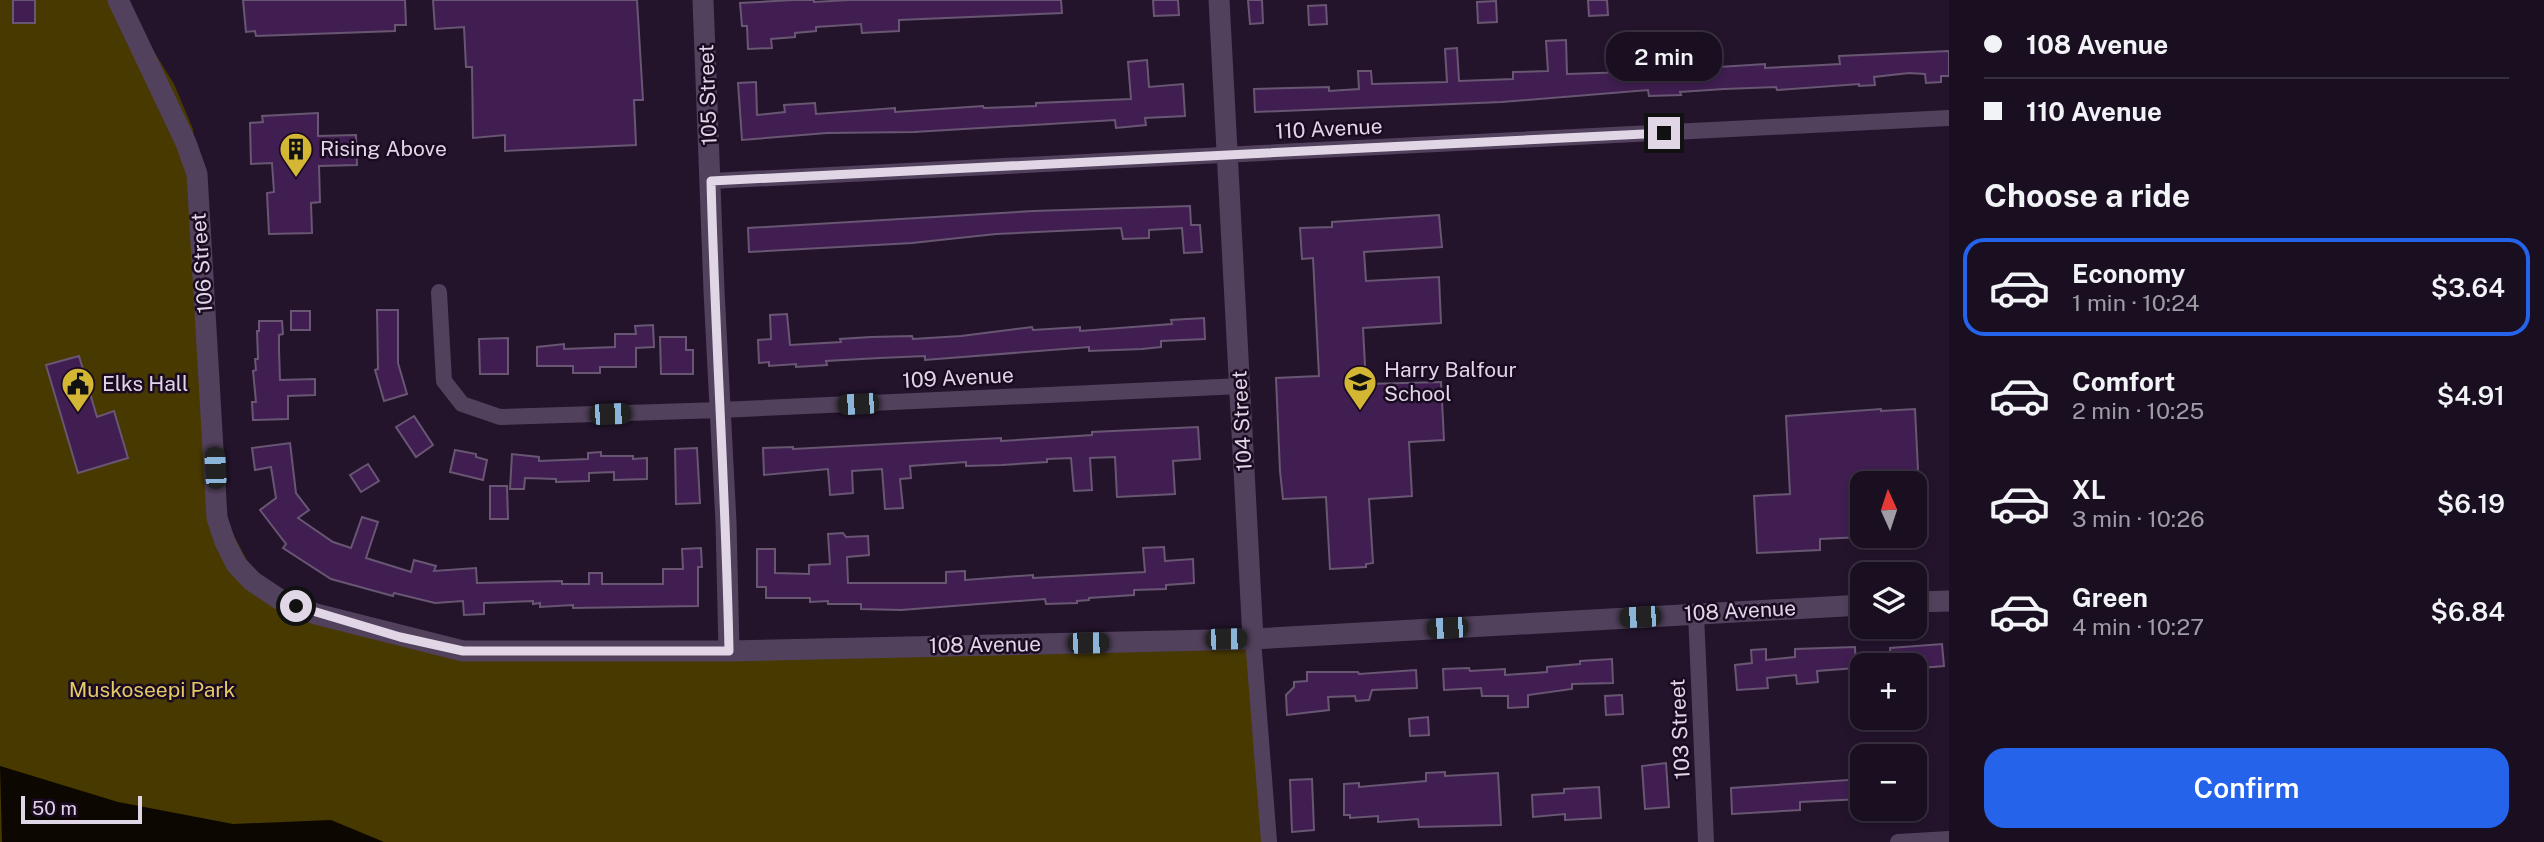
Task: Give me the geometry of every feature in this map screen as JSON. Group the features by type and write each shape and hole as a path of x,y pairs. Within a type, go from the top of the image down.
{"street":[{"name":"106 Street","path":"118,0 186,143 197,174 217,518 225,542"},
{"name":"105 Street","path":"704,0 729,651"},
{"name":"104 Street","path":"1219,0 1253,639 1269,842"},
{"name":"110 Avenue","path":"711,181 1949,118"},
{"name":"109 Avenue","path":"439,292 444,381 462,404 500,417 721,410 1241,386"},
{"name":"108 Avenue","path":"225,542 236,564 265,591 279,599 316,614 443,648 486,652 729,651 1253,639 1850,606"},
{"path":"1927,602 1949,601"},
{"name":"103 Street","path":"1696,614 1706,842"},
{"path":"1898,842 1949,839"}],"green space":[{"name":"Muskoseepi Park","path":"0,0 122,0 174,84 193,129 212,309 215,499 257,580 308,604 483,655 1256,635 1270,842 0,842"}],"shaded area":[{"path":"0,766 118,802 233,824 331,820 384,842 2,842"}],"building":[{"path":"13,0 35,0 35,23 13,23"},
{"path":"243,0 405,0 406,25 395,25 395,31 256,36 255,31 246,32"},
{"path":"433,0 637,0 643,100 634,100 636,145 505,151 505,135 473,138 472,67 466,67 464,27 435,29"},
{"path":"793,0 1061,0 1062,13 899,20 899,31 862,33 861,24 816,27 816,31 795,33 795,37 771,39 772,48 748,49 747,26 742,26 740,3"},
{"path":"1153,0 1178,0 1179,15 1154,16"},
{"path":"1248,0 1262,0 1263,23 1250,24"},
{"path":"1588,0 1607,0 1608,15 1589,16"},
{"path":"1496,1 1497,22 1478,23 1477,2"},
{"path":"1326,5 1327,24 1309,25 1308,6"},
{"path":"1566,40 1567,74 1630,72 1630,76 1689,72 1690,41 1701,40 1703,68 1765,64 1765,68 1840,64 1839,56 1949,51 1949,76 1941,76 1941,82 1926,83 1925,74 1909,73 1874,77 1875,85 1859,86 1777,90 1776,87 1724,89 1649,96 1648,90 1502,102 1255,112 1254,89 1359,89 1358,71 1371,71 1372,84 1447,82 1445,49 1457,48 1459,81 1513,79 1513,72 1548,71 1546,41"},
{"path":"1147,60 1149,87 1183,84 1185,116 1145,118 1146,125 1116,128 1115,120 914,132 827,133 742,140 738,83 756,82 757,115 785,112 784,105 815,103 816,114 895,108 895,112 983,106 1036,106 1036,103 1131,99 1128,62"},
{"name":"Rising Above","path":"318,113 318,136 356,135 357,165 319,166 320,202 311,203 312,233 269,234 267,193 274,192 272,163 251,164 250,123 263,122 262,116"},
{"path":"1190,206 1191,225 1200,225 1202,252 1184,253 1182,228 1149,230 1149,238 1123,239 1121,228 749,252 748,228 1033,211"},
{"name":"Harry Balfour School","path":"1439,215 1442,247 1364,252 1366,281 1439,277 1441,323 1363,328 1366,384 1441,382 1444,440 1409,442 1412,496 1369,499 1373,563 1366,564 1366,567 1330,569 1326,497 1283,499 1280,471 1276,378 1319,376 1313,258 1302,259 1300,228 1332,227 1332,222"},
{"path":"377,310 398,310 398,363 407,394 384,401 375,370 378,369"},
{"path":"291,311 310,311 310,330 291,330"},
{"path":"787,314 790,345 871,337 912,336 913,339 961,336 1032,327 1033,330 1080,327 1080,331 1172,324 1171,320 1204,318 1205,339 1161,341 1161,347 1142,349 1089,351 1089,347 925,360 925,356 826,361 827,365 796,367 796,364 769,366 769,362 759,363 758,340 771,339 770,315"},
{"path":"259,321 282,321 283,334 279,335 280,380 315,379 315,395 288,396 288,419 253,420 252,402 256,402 253,371 256,370 255,359 258,359"},
{"path":"653,325 654,347 636,348 636,367 600,367 600,373 573,373 573,366 537,366 537,347 564,344 564,349 615,347 615,334 636,334 635,326"},
{"path":"660,337 686,337 686,350 693,350 693,374 661,374"},
{"path":"508,338 508,374 480,374 479,339"},
{"name":"Elks Hall","path":"79,356 97,417 114,411 128,458 78,473 46,365"},
{"path":"1915,409 1918,470 1850,471 1850,538 1820,539 1820,550 1757,553 1754,496 1790,494 1786,416"},
{"path":"414,416 433,445 416,457 396,427"},
{"path":"1198,427 1200,459 1173,461 1175,494 1117,497 1115,457 1090,458 1092,490 1074,491 1071,458 1002,465 966,466 966,462 910,466 911,478 900,479 903,508 885,509 882,469 852,471 853,493 830,495 828,469 764,475 763,448 793,449 1001,438 1001,441 1092,435 1092,432"},
{"path":"290,443 296,493 309,510 298,518 333,542 351,548 362,517 378,522 366,558 411,572 414,560 436,566 434,571 476,568 477,583 562,581 562,584 589,584 589,573 602,573 602,584 663,584 663,569 683,569 682,549 701,548 698,606 540,607 540,603 533,604 533,601 484,603 484,614 464,615 463,601 435,603 394,593 393,596 331,579 283,548 286,544 260,510 276,498 271,467 255,470 252,448"},
{"path":"697,448 700,503 676,504 675,449"},
{"path":"455,450 476,454 476,457 487,460 483,480 450,472"},
{"path":"601,452 601,456 647,458 647,479 614,480 614,472 589,473 589,481 556,482 556,479 525,478 524,489 510,489 512,454 539,457 539,461 588,459 588,453"},
{"path":"368,464 379,481 361,492 350,475"},
{"path":"490,486 507,486 508,519 490,519"},
{"path":"843,533 846,537 868,536 869,555 847,557 848,583 946,583 946,572 965,571 965,580 1145,572 1143,548 1164,547 1165,561 1193,559 1194,583 1166,585 1166,589 1134,590 1134,595 1089,598 1077,603 1046,604 1045,599 901,610 861,609 861,604 810,602 810,598 766,598 766,587 757,587 757,549 775,549 775,573 809,574 809,565 830,564 828,534"},
{"path":"1942,644 1944,666 1927,667 1927,653 1890,653 1890,648"},
{"path":"1855,647 1855,653 1850,653 1850,668 1817,671 1818,682 1797,684 1796,675 1767,678 1768,688 1737,690 1735,665 1752,663 1751,650 1766,649 1766,660 1795,657 1795,649"},
{"path":"1612,659 1613,683 1572,684 1572,689 1528,695 1528,707 1508,708 1508,696 1482,696 1481,688 1444,690 1443,669 1505,669 1505,675 1547,672 1547,667"},
{"path":"1416,670 1417,688 1372,690 1369,700 1356,701 1355,696 1328,697 1329,710 1287,715 1286,695 1294,687 1294,682 1307,681 1307,672 1359,674"},
{"path":"1622,695 1623,714 1606,715 1605,696"},
{"path":"1428,717 1429,735 1410,736 1409,719"},
{"path":"1666,763 1669,807 1645,809 1642,766"},
{"path":"1445,772 1445,776 1498,773 1501,825 1419,827 1418,819 1378,822 1378,816 1350,818 1350,815 1344,815 1344,784 1359,783 1359,787 1426,781 1426,773"},
{"path":"1312,779 1314,830 1292,832 1290,780"},
{"path":"1850,780 1850,800 1800,802 1800,810 1732,814 1731,788"},
{"path":"1599,787 1601,818 1565,820 1565,814 1533,817 1532,795 1564,793 1564,789"}],"place":[{"name":"Rising Above","path":"296,179"},
{"name":"Harry Balfour School","path":"1360,412"},
{"name":"Elks Hall","path":"78,414"}],"route":[{"path":"296,606 400,637 463,651 729,651 711,181 1664,133"}]}
